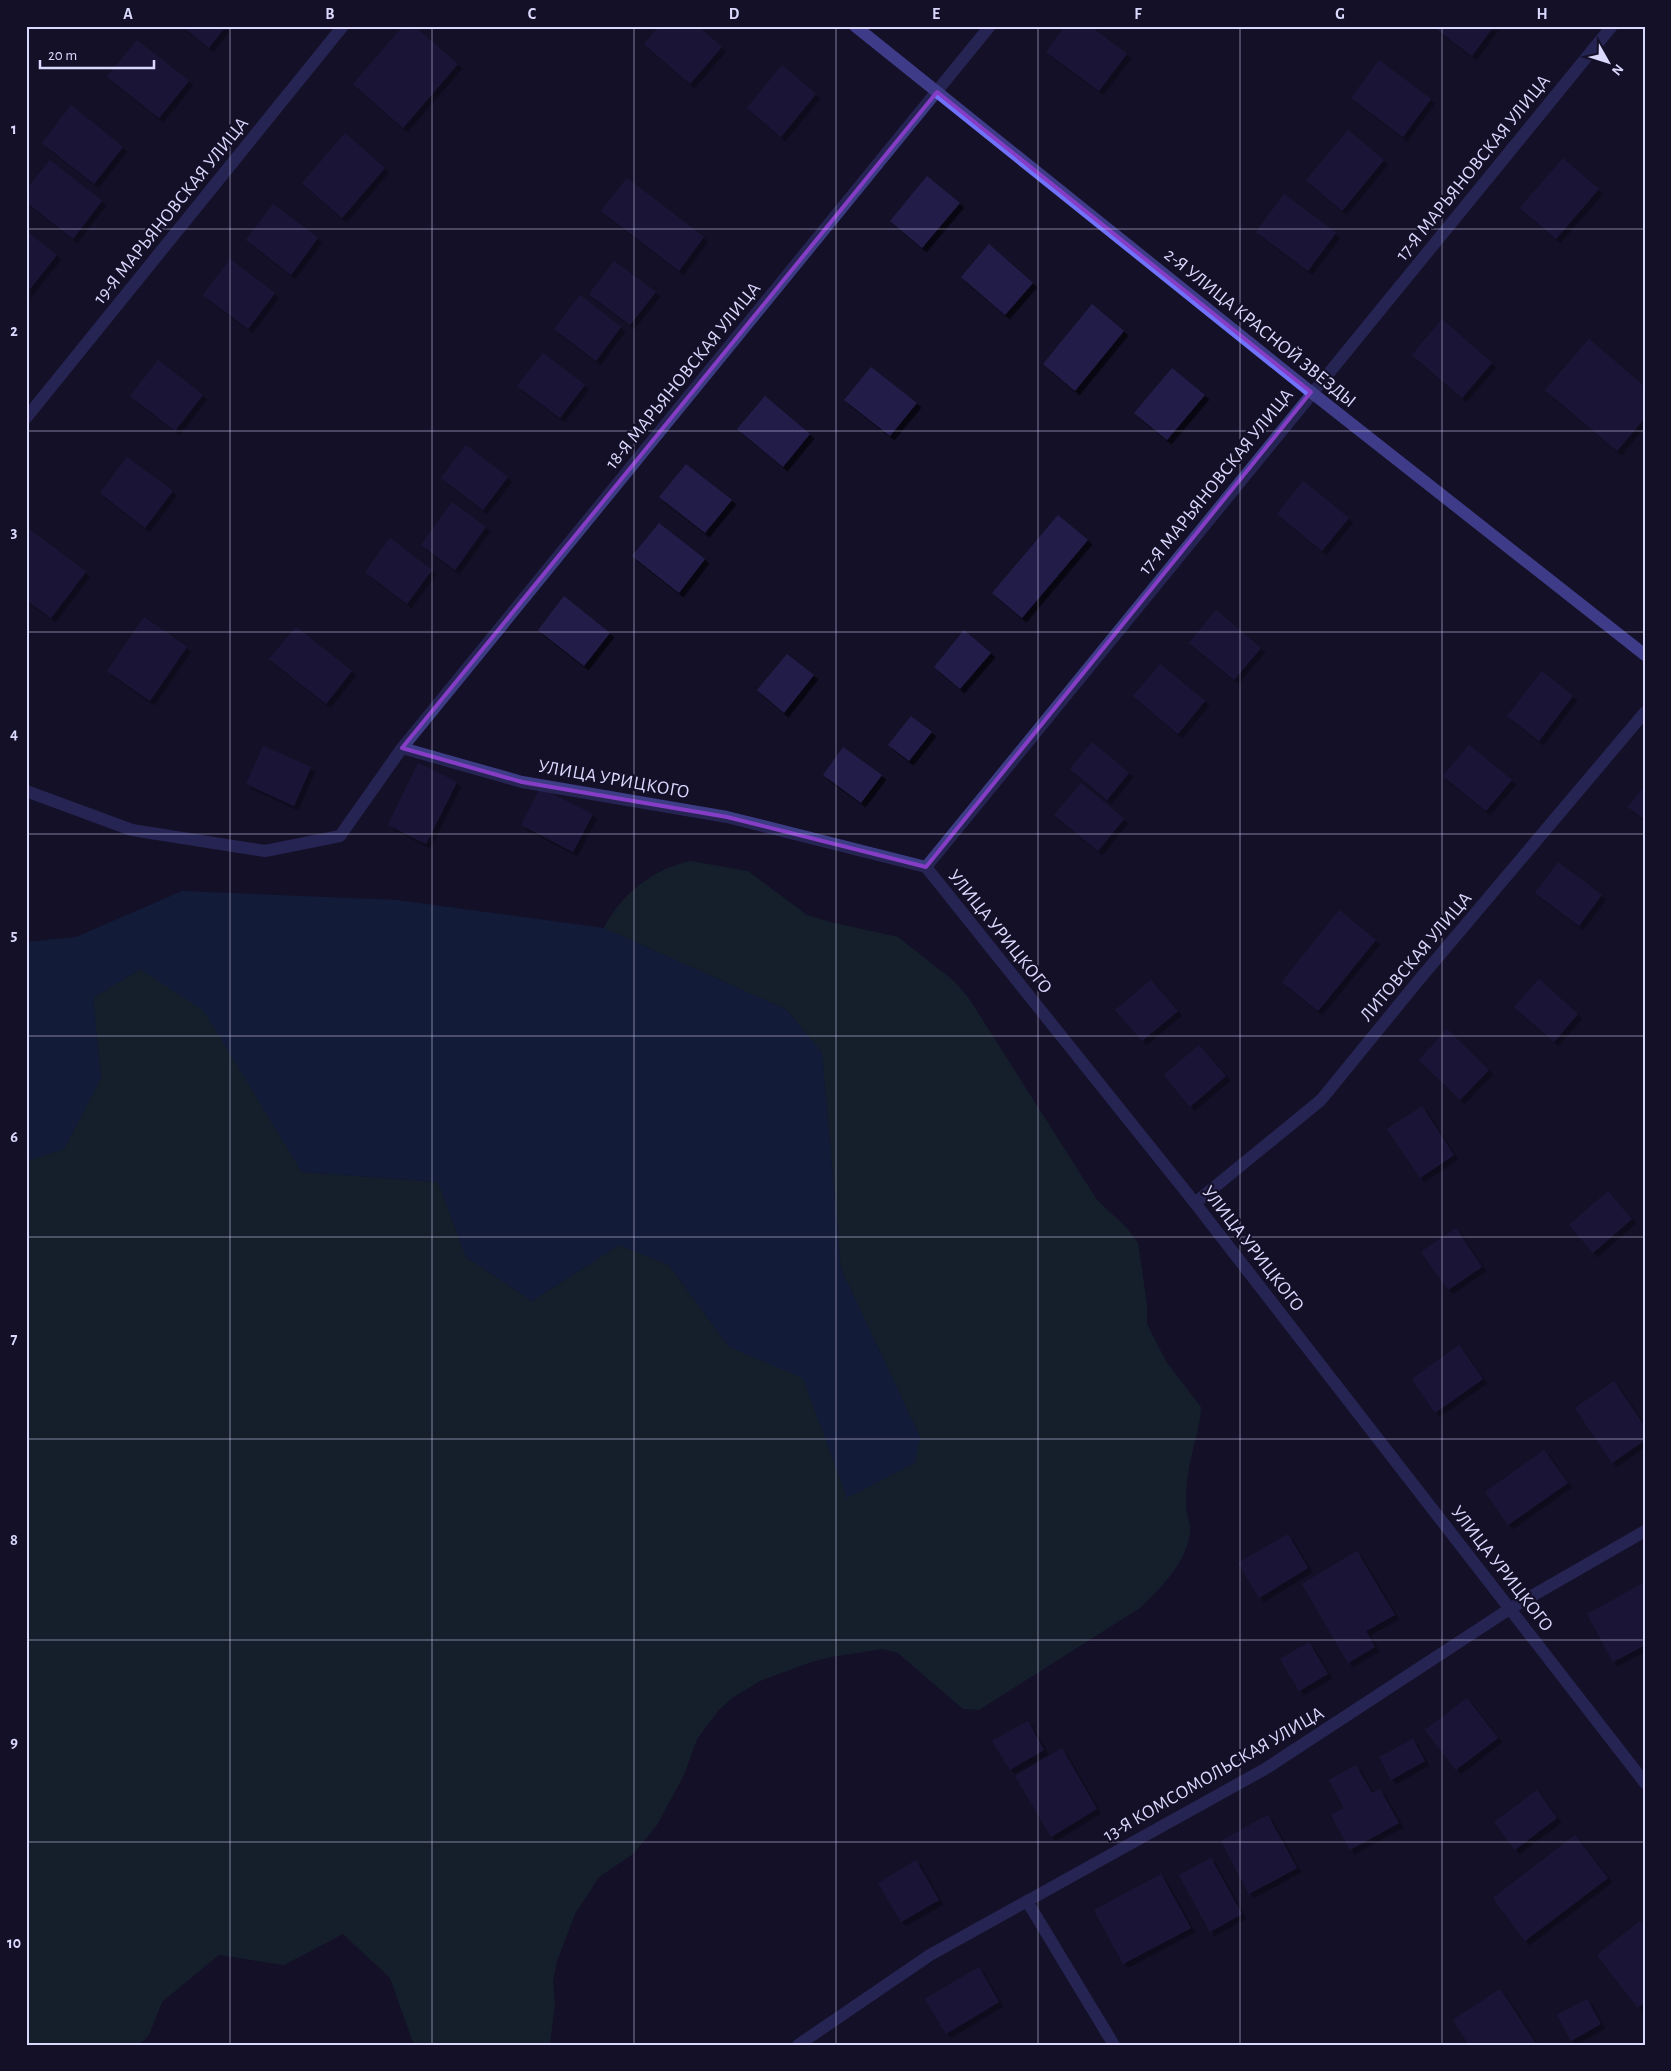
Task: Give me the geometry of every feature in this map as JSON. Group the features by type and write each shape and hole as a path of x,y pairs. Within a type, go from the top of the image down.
{"street":[{"name":"19-Я МАРЬЯНОВСКАЯ УЛИЦА","path":"26,418 342,26"},
{"name":"2-Я УЛИЦА КРАСНОЙ ЗВЕЗДЫ","path":"855,26 1312,392 1645,655"},
{"name":"18-Я МАРЬЯНОВСКАЯ УЛИЦА","path":"402,748 990,26"},
{"name":"17-Я МАРЬЯНОВСКАЯ УЛИЦА","path":"926,867 1612,26"},
{"name":"ЛИТОВСКАЯ УЛИЦА","path":"1195,1203 1321,1100 1424,973 1645,712"},
{"path":"26,791 132,830 265,851 340,836 402,748"},
{"name":"УЛИЦА УРИЦКОГО","path":"402,748 522,782 727,816 926,867 1195,1203 1645,1783"},
{"name":"13-Я КОМСОМОЛЬСКАЯ УЛИЦА","path":"798,2045 930,1955 1265,1769 1511,1608 1645,1531"},
{"path":"1027,1901 1114,2045"}],"highlighted area":[{"path":"937,92 1311,392 926,867 727,817 522,782 402,748"}],"green space":[{"path":"690,861 748,871 807,915 898,937 954,981 968,997 1097,1200 1127,1228 1138,1243 1147,1304 1147,1324 1167,1363 1201,1407 1187,1484 1186,1508 1190,1528 1189,1540 1180,1562 1165,1582 1140,1608 979,1710 963,1709 898,1653 882,1649 811,1662 760,1681 732,1698 719,1710 697,1739 684,1775 657,1825 633,1854 599,1877 575,1914 557,1961 553,1981 555,2002 550,2045 414,2045 390,1978 343,1934 284,1965 219,1955 162,2002 149,2035 139,2045 26,2045 26,1161 64,1149 101,1078 93,998 140,969 204,1010 302,1172 438,1182 466,1257 532,1301 619,1245 669,1265 729,1347 803,1377 847,1497 920,1437 841,1269 822,1053 787,1010 604,928 620,904 640,885 663,870"}],"water":[{"path":"182,891 397,900 604,928 787,1010 822,1053 841,1269 920,1437 915,1463 847,1498 803,1378 729,1347 669,1265 619,1245 532,1301 466,1257 438,1182 302,1172 204,1011 140,969 93,998 101,1078 64,1149 26,1161 26,942 76,937"}],"building":[{"path":"182,26 226,26 209,48"},
{"path":"403,26 414,26 458,64 403,128 353,84"},
{"path":"659,26 698,26 722,47 690,84 644,44"},
{"path":"1065,26 1090,26 1127,54 1099,91 1046,52"},
{"path":"1432,26 1494,26 1472,56"},
{"path":"137,40 189,81 159,118 107,77"},
{"path":"1379,60 1431,99 1403,137 1351,98"},
{"path":"782,65 816,94 781,137 747,108"},
{"path":"71,105 123,147 94,184 42,143"},
{"path":"1348,130 1384,160 1342,211 1306,180"},
{"path":"345,133 385,168 342,218 302,183"},
{"path":"1563,158 1599,189 1556,239 1520,208"},
{"path":"50,160 102,201 73,239 26,202 26,190"},
{"path":"927,176 960,203 922,248 890,221"},
{"path":"627,178 704,237 679,271 601,211"},
{"path":"1284,194 1336,233 1308,271 1256,232"},
{"path":"273,204 318,238 291,275 246,240"},
{"path":"26,231 57,255 26,294"},
{"path":"989,244 1033,283 1005,315 961,277"},
{"path":"230,259 275,293 248,329 203,295"},
{"path":"614,261 656,292 630,325 589,294"},
{"path":"580,295 621,327 596,361 554,329"},
{"path":"1092,304 1124,331 1075,391 1043,364"},
{"path":"1442,319 1492,363 1462,398 1412,355"},
{"path":"1589,339 1645,387 1645,418 1617,451 1545,390"},
{"path":"543,353 585,385 560,418 517,386"},
{"path":"158,360 203,395 175,431 130,396"},
{"path":"871,367 917,403 890,436 844,400"},
{"path":"1172,368 1205,395 1167,440 1134,413"},
{"path":"765,396 810,434 783,467 737,429"},
{"path":"466,445 508,477 483,510 441,478"},
{"path":"127,457 173,491 145,528 100,493"},
{"path":"686,464 732,500 705,533 659,497"},
{"path":"1303,481 1349,518 1322,551 1277,514"},
{"path":"452,502 486,527 455,570 421,545"},
{"path":"1058,515 1088,540 1022,618 992,593"},
{"path":"659,523 705,559 679,593 632,556"},
{"path":"28,528 86,572 51,618 26,600"},
{"path":"390,538 432,570 407,604 365,572"},
{"path":"564,596 610,633 584,666 538,630"},
{"path":"1216,610 1261,648 1234,680 1189,643"},
{"path":"144,617 187,647 150,701 107,671"},
{"path":"296,627 352,671 326,704 269,659"},
{"path":"964,630 991,653 960,689 934,667"},
{"path":"787,654 814,675 784,713 757,690"},
{"path":"1160,664 1205,701 1178,734 1133,696"},
{"path":"1542,671 1573,696 1539,741 1507,716"},
{"path":"911,716 932,732 909,761 888,745"},
{"path":"1092,742 1129,773 1107,800 1070,769"},
{"path":"1469,745 1512,780 1486,811 1443,776"},
{"path":"263,746 311,767 294,806 246,784"},
{"path":"843,747 882,775 861,803 823,775"},
{"path":"418,763 457,782 426,844 388,825"},
{"path":"1081,783 1124,819 1098,851 1054,815"},
{"path":"1645,785 1645,820 1628,807"},
{"path":"540,788 593,814 573,852 521,825"},
{"path":"1558,862 1602,895 1579,926 1535,893"},
{"path":"1339,910 1376,940 1318,1011 1282,982"},
{"path":"1539,979 1578,1014 1554,1042 1514,1007"},
{"path":"1151,980 1178,1011 1142,1041 1115,1010"},
{"path":"1447,1029 1489,1070 1460,1100 1419,1060"},
{"path":"1199,1045 1226,1076 1190,1107 1164,1075"},
{"path":"1422,1106 1454,1155 1420,1178 1387,1129"},
{"path":"1608,1191 1632,1219 1593,1253 1569,1225"},
{"path":"1456,1228 1482,1267 1448,1290 1421,1252"},
{"path":"1459,1345 1483,1379 1435,1413 1412,1379"},
{"path":"1614,1381 1645,1427 1645,1440 1612,1463 1575,1408"},
{"path":"1544,1450 1568,1483 1508,1525 1485,1492"},
{"path":"1288,1534 1308,1568 1259,1598 1238,1563"},
{"path":"1357,1551 1395,1615 1366,1631 1375,1647 1348,1663 1302,1584"},
{"path":"1645,1582 1645,1645 1613,1662 1587,1614"},
{"path":"1309,1642 1328,1674 1299,1691 1280,1659"},
{"path":"1467,1698 1498,1738 1456,1770 1425,1730"},
{"path":"1028,1721 1044,1750 1010,1770 992,1741"},
{"path":"1413,1739 1425,1761 1391,1780 1379,1757"},
{"path":"1062,1748 1097,1809 1051,1837 1015,1776"},
{"path":"1356,1765 1372,1793 1380,1789 1399,1823 1350,1850 1331,1815 1344,1808 1329,1780"},
{"path":"1537,1790 1557,1818 1515,1850 1494,1822"},
{"path":"1268,1815 1297,1868 1249,1894 1221,1841"},
{"path":"1575,1835 1608,1878 1525,1941 1493,1898"},
{"path":"1211,1858 1242,1914 1210,1932 1179,1875"},
{"path":"916,1860 939,1900 901,1922 878,1883"},
{"path":"1161,1874 1191,1928 1123,1964 1094,1910"},
{"path":"1640,1921 1645,1927 1645,2002 1638,2008 1597,1955"},
{"path":"979,1967 999,2002 946,2034 925,1999"},
{"path":"1500,1989 1537,2045 1469,2045 1453,2020"},
{"path":"1587,1999 1601,2024 1571,2041 1557,2015"}]}
